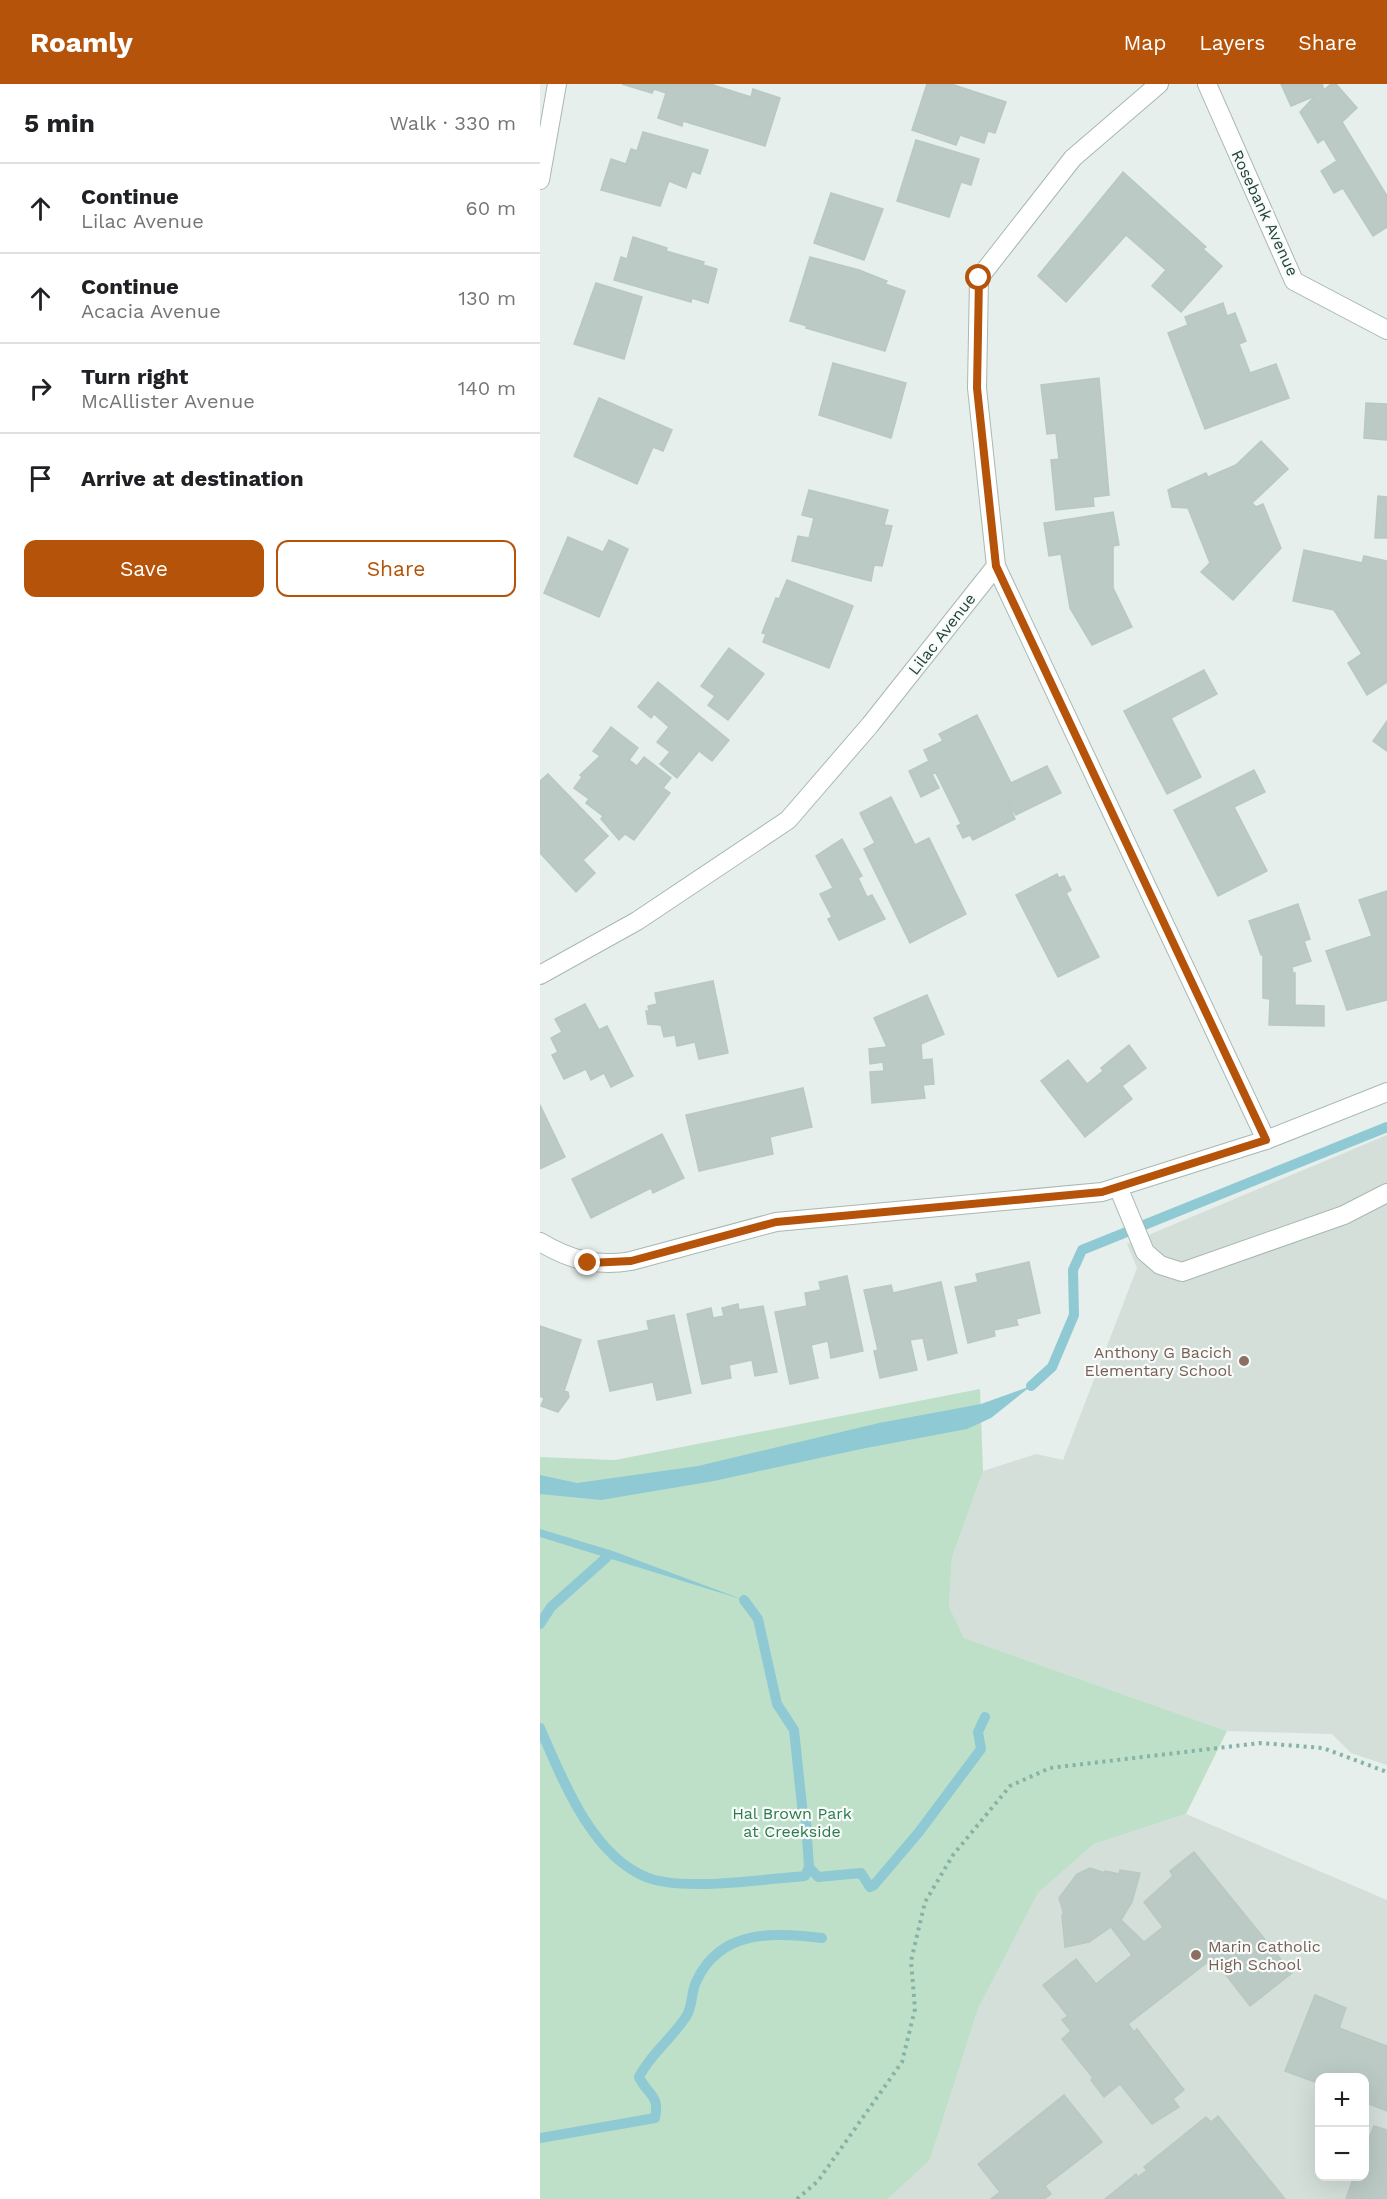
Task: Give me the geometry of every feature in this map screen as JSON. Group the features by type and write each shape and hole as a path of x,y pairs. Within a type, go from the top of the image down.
{"street":[{"path":"540,180 557,84"},
{"path":"1159,84 1073,158 979,278 977,388 996,566 1266,1140"},
{"name":"Rosebank Avenue","path":"1207,84 1294,281 1387,330"},
{"name":"Lilac Avenue","path":"540,975 637,921 788,820 870,725 996,566"},
{"path":"540,1242 576,1260 608,1264 631,1261 776,1222 1102,1192 1266,1140 1387,1092"},
{"path":"1118,1187 1145,1252 1160,1265 1182,1272 1344,1215 1387,1193"}],"path":[{"path":"797,2199 818,2181 902,2062 915,2009 911,1961 925,1902 953,1855 1010,1786 1050,1768 1260,1743 1323,1748 1387,1772"}],"shaded area":[{"name":"Anthony G Bacich Elementary School","path":"1387,1135 1387,1765 1351,1753 1332,1734 1227,1731 964,1638 949,1606 952,1558 983,1471 1036,1454 1063,1460 1137,1268 1127,1244"},
{"name":"Marin Catholic High School","path":"1186,1814 1387,1900 1387,2199 888,2199 930,2160 978,2009 1038,1893 1094,1844"}],"green space":[{"name":"Hal Brown Park at Creekside","path":"980,1389 983,1471 952,1558 949,1606 964,1638 1227,1731 1186,1814 1094,1844 1038,1893 978,2009 930,2160 888,2199 540,2199 540,1457 615,1460"}],"water":[{"path":"1031,1386 991,1418 967,1429 714,1481 601,1500 540,1494 540,1475 577,1483 698,1466 879,1423 981,1404"},
{"path":"540,1529 613,1551 744,1600 540,1537"}],"building":[{"path":"622,84 710,84 751,97 753,89 780,98 765,146 683,121 682,126 658,118 666,93 654,89 652,93"},
{"path":"927,84 951,84 1006,102 995,133 988,131 984,143 960,135 956,145 912,130"},
{"path":"1281,84 1322,84 1324,90 1331,84 1336,84 1357,108 1342,122 1387,196 1387,227 1373,236 1343,188 1334,193 1321,171 1337,161 1324,139 1318,143 1300,112 1315,96 1291,106"},
{"path":"643,132 708,150 700,174 692,171 686,188 669,181 660,206 601,190 611,159 626,164 631,149 637,151"},
{"path":"916,140 979,159 971,185 961,182 949,217 897,201"},
{"path":"1123,172 1206,247 1203,249 1222,266 1181,312 1152,286 1166,270 1126,235 1066,302 1038,276"},
{"path":"831,193 883,209 864,260 814,243"},
{"path":"633,237 667,248 666,251 704,262 703,265 717,269 708,303 692,298 691,302 614,280 621,257 627,259"},
{"path":"810,257 859,270 887,281 885,284 905,291 885,351 806,328 807,326 790,321"},
{"path":"596,283 642,297 624,359 574,344"},
{"path":"1223,303 1227,316 1235,313 1246,341 1239,344 1250,373 1276,364 1289,398 1205,429 1168,333 1188,325 1185,317"},
{"path":"833,363 906,383 891,438 819,415"},
{"path":"1099,378 1109,495 1093,497 1094,506 1056,510 1051,460 1059,459 1056,433 1047,434 1041,385"},
{"path":"599,398 672,430 663,451 653,447 637,484 574,456"},
{"path":"1366,403 1387,404 1387,440 1364,438"},
{"path":"1261,441 1288,469 1252,503 1256,507 1263,504 1281,548 1233,600 1201,572 1210,563 1188,508 1172,507 1168,490 1206,473 1208,477 1236,465"},
{"path":"809,490 888,510 884,525 892,526 882,566 874,565 871,581 792,561 798,536 809,538 814,518 802,515"},
{"path":"1378,496 1387,497 1387,538 1375,538"},
{"path":"1113,512 1119,545 1113,546 1113,588 1132,627 1092,645 1070,608 1061,554 1049,556 1044,523"},
{"path":"568,537 603,552 609,540 628,549 599,617 544,593"},
{"path":"1304,550 1362,563 1364,556 1387,561 1387,682 1367,695 1348,663 1362,654 1334,610 1293,601"},
{"path":"787,580 853,606 829,668 763,642 766,634 762,633 776,598 779,599"},
{"path":"729,648 764,674 728,720 708,705 715,696 701,686"},
{"path":"1204,670 1217,694 1171,718 1201,777 1167,794 1124,711"},
{"path":"658,682 729,740 712,761 699,751 677,778 660,764 670,752 657,742 669,727 654,714 651,718 638,707"},
{"path":"977,715 1011,783 1047,766 1061,793 1016,815 1008,803 1015,819 973,840 970,835 963,838 957,826 961,824 936,773 932,774 939,788 921,797 909,771 929,761 924,750 943,741 939,734"},
{"path":"1387,721 1387,751 1373,741"},
{"path":"611,727 638,748 629,760 637,766 644,757 671,778 663,788 670,793 634,840 625,834 619,840 601,819 603,816 586,803 589,799 574,788 582,777 580,775 600,756 593,751"},
{"path":"1254,770 1265,792 1234,807 1267,871 1218,896 1174,810"},
{"path":"548,774 608,836 583,860 595,873 576,892 540,853 540,781"},
{"path":"891,797 915,845 929,838 966,914 910,943 864,849 875,843 860,813"},
{"path":"842,839 862,876 858,878 867,897 872,895 885,919 839,940 828,919 832,917 820,894 833,888 816,856"},
{"path":"1057,874 1059,878 1064,876 1071,890 1066,893 1099,957 1058,977 1016,895"},
{"path":"1387,891 1387,1000 1347,1010 1326,951 1372,936 1359,900"},
{"path":"1298,904 1310,939 1304,941 1311,961 1292,967 1293,974 1295,973 1295,1005 1324,1006 1324,1026 1269,1025 1270,999 1263,998 1263,955 1261,955 1249,921"},
{"path":"713,981 728,1053 699,1059 695,1042 677,1046 675,1035 664,1037 661,1025 648,1024 646,1011 649,1011 648,1006 657,1004 655,993"},
{"path":"927,995 944,1034 921,1044 922,1060 932,1059 934,1084 923,1085 925,1098 872,1103 870,1072 884,1071 883,1062 870,1064 869,1049 887,1047 874,1018"},
{"path":"585,1004 599,1030 607,1026 633,1076 611,1087 604,1073 591,1080 586,1069 564,1079 552,1055 558,1052 551,1038 562,1032 555,1019"},
{"path":"1129,1045 1146,1068 1122,1086 1132,1099 1085,1137 1041,1081 1068,1060 1087,1084 1103,1071 1101,1068"},
{"path":"803,1088 812,1127 770,1137 773,1154 699,1171 686,1115"},
{"path":"540,1105 565,1157 540,1169"},
{"path":"662,1134 684,1178 653,1193 651,1188 591,1218 572,1179"},
{"path":"1029,1262 1040,1313 1016,1319 1018,1325 994,1330 995,1336 968,1343 955,1287 978,1282 976,1274"},
{"path":"847,1276 863,1351 831,1358 828,1341 811,1345 818,1378 790,1384 775,1312 807,1306 805,1293 821,1290 819,1282"},
{"path":"941,1282 957,1353 928,1360 923,1338 910,1340 917,1370 880,1378 874,1351 878,1350 864,1290 891,1285 893,1293"},
{"path":"738,1304 739,1310 763,1306 777,1372 755,1376 752,1360 729,1365 731,1378 702,1384 687,1314 711,1308 713,1318 724,1316 722,1308"},
{"path":"674,1315 691,1393 657,1400 653,1382 610,1391 598,1341 649,1330 647,1321"},
{"path":"540,1326 581,1340 564,1391 568,1392 569,1397 558,1412 541,1406 544,1398 540,1396"},
{"path":"1194,1852 1292,1973 1250,2006 1213,1958 1128,2024 1134,2032 1137,2029 1184,2090 1173,2099 1179,2107 1152,2124 1120,2084 1104,2097 1091,2080 1093,2078 1062,2039 1071,2031 1062,2020 1068,2016 1043,1985 1076,1959 1096,1984 1132,1955 1111,1927 1089,1942 1065,1947 1062,1915 1064,1915 1059,1898 1077,1874 1090,1868 1105,1873 1105,1871 1119,1874 1120,1870 1140,1873 1132,1902 1121,1920 1144,1942 1163,1927 1144,1902 1173,1876 1170,1871"},
{"path":"1315,1995 1346,2008 1339,2028 1387,2046 1387,2111 1369,2104 1369,2073 1315,2073 1315,2082 1285,2071"},
{"path":"1064,2095 1102,2142 1045,2186 1051,2194 1044,2199 991,2199 1000,2192 978,2164"},
{"path":"1218,2116 1285,2199 1105,2199 1136,2174 1138,2177 1147,2170 1144,2167 1206,2117 1211,2122"},
{"path":"1374,2126 1387,2130 1387,2199 1346,2199 1352,2181 1369,2181 1369,2138"}],"waterway":[{"path":"1031,1386 1052,1367 1074,1315 1073,1270 1082,1250 1387,1127"},
{"path":"540,1624 551,1607 607,1557"},
{"path":"744,1600 758,1619 777,1704 794,1730 803,1815 806,1821 809,1867 818,1877 861,1873 870,1887 874,1885 919,1832 981,1749 978,1732 985,1717"},
{"path":"540,1728 569,1791 594,1833 609,1851 627,1866 646,1877 680,1884 724,1883 805,1876 809,1867"},
{"path":"540,2138 655,2118 655,2099 639,2077 687,2015 695,1984 707,1963 720,1951 751,1938 768,1935 822,1938"}],"place":[{"name":"Anthony G Bacich Elementary School","path":"1244,1361"},
{"name":"Marin Catholic High School","path":"1196,1955"}],"route":[{"path":"588,1263 608,1264 631,1261 776,1222 1102,1192 1266,1140 996,566 977,388 979,278"}]}
